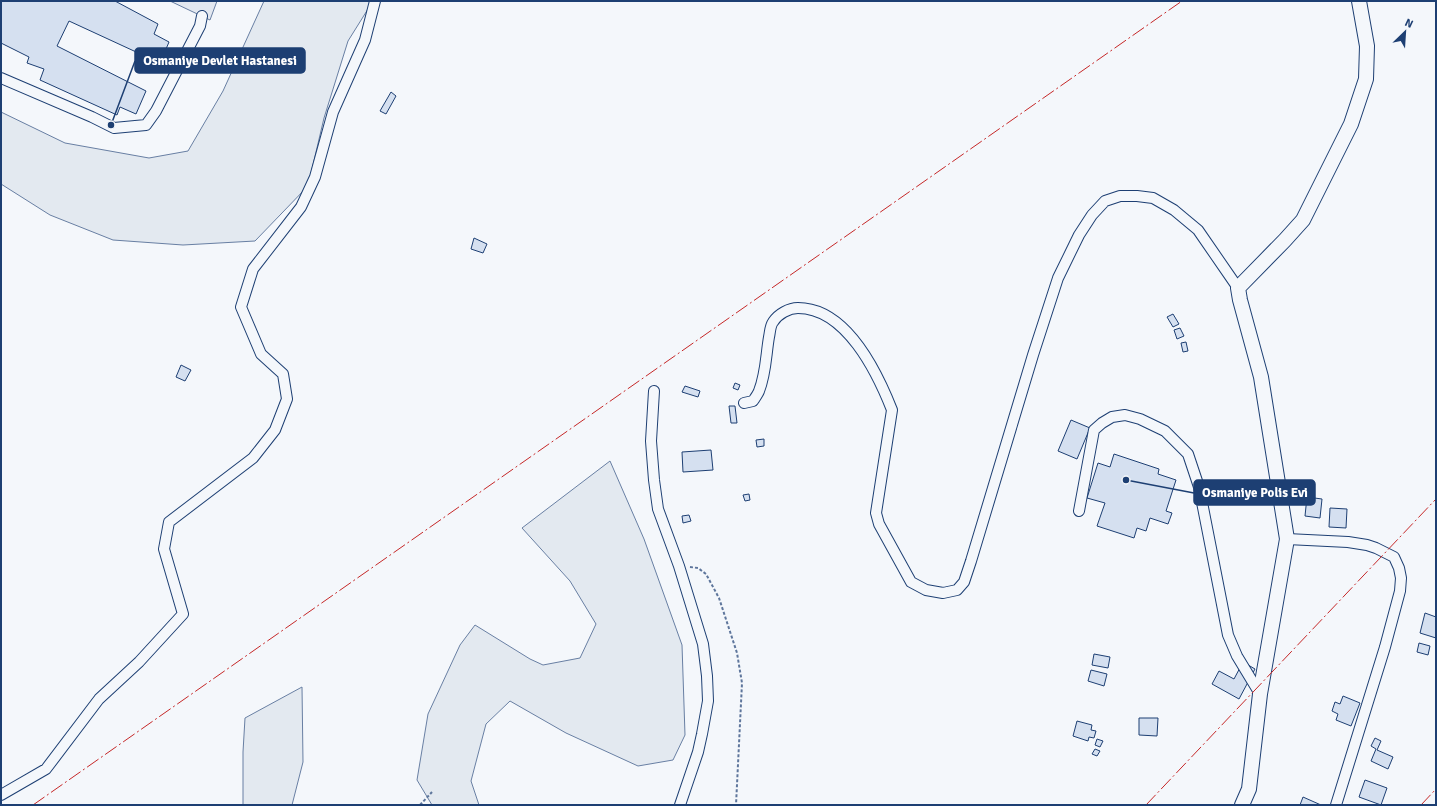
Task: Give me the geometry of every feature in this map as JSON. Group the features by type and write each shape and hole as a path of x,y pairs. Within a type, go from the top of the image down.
{"street":[{"path":"1,795 46,769 99,699 139,662 183,614 164,549 169,522 253,458 274,430 287,399 283,374 261,354 242,307 253,268 301,207 315,177 333,112 365,40 375,1"},
{"path":"1238,288 1303,220 1351,124 1366,79 1367,46 1359,1"},
{"path":"1,78 114,128 146,125 156,111 200,26 202,16"},
{"path":"744,403 752,401 759,391 764,373 772,323 781,314 793,308 808,308 828,317 842,327 863,352 887,395 892,410 876,513 879,524 911,582 926,590 943,593 957,590 964,582 971,561 1033,355 1058,278 1079,235 1092,215 1105,201 1120,196 1152,198 1174,210 1198,230 1238,288 1261,377 1287,539 1260,694 1250,789 1242,805"},
{"path":"654,391 651,441 658,509 679,566 703,644 707,676 708,701 698,752 680,805"},
{"path":"1079,511 1094,430 1112,417 1125,415 1140,419 1165,431 1188,454 1199,487 1228,635 1237,656 1260,694"},
{"path":"1287,539 1348,542 1376,548 1394,557 1399,568 1401,578 1400,591 1387,640 1336,805"}],"path":[{"path":"679,566 698,568 706,574 719,598 737,653 742,683 736,805"},
{"path":"420,805 432,792"}],"shaded area":[{"path":"170,1 217,1 210,20"},
{"path":"264,1 373,1 348,41 324,118 308,186 255,241 183,245 113,240 50,215 1,184 1,112 65,143 149,158 188,151 223,91"},
{"path":"610,461 644,539 682,645 685,735 673,760 638,766 566,733 510,701 486,724 471,781 479,805 432,805 417,780 428,714 460,645 475,625 530,659 543,665 580,658 596,624 570,581 522,528"},
{"path":"302,687 303,762 292,805 243,805 243,752 245,718"}],"building":[{"path":"1,1 115,1 158,24 154,34 169,42 160,63 69,21 57,46 146,91 136,114 120,107 117,115 40,80 44,69 27,63 29,57 1,43"},
{"path":"391,92 396,96 386,114 380,111"},
{"path":"474,238 487,244 483,253 471,249"},
{"path":"1173,314 1179,324 1173,327 1167,317"},
{"path":"1180,328 1184,336 1177,339 1174,330"},
{"path":"1186,342 1188,351 1183,352 1181,343"},
{"path":"181,365 191,370 185,381 176,377"},
{"path":"735,383 740,385 738,390 733,388"},
{"path":"685,386 700,391 698,397 682,392"},
{"path":"729,406 735,406 737,423 731,423"},
{"path":"1071,420 1090,428 1077,459 1058,451"},
{"path":"764,439 764,446 757,447 756,440"},
{"path":"711,450 713,470 683,472 682,452"},
{"path":"1114,454 1159,469 1158,474 1176,480 1166,511 1172,513 1168,524 1150,518 1146,531 1137,528 1134,538 1097,526 1105,503 1087,498 1098,463 1110,467"},
{"path":"749,494 750,500 745,501 743,495"},
{"path":"1307,497 1322,499 1320,518 1305,516"},
{"path":"1330,508 1347,509 1346,528 1329,527"},
{"path":"689,515 691,521 683,523 682,516"},
{"path":"1425,613 1436,617 1436,638 1420,633"},
{"path":"1419,643 1430,646 1428,655 1417,652"},
{"path":"1094,654 1110,657 1108,668 1092,665"},
{"path":"1243,662 1255,669 1239,699 1212,684 1219,671 1234,679"},
{"path":"1091,670 1107,674 1104,686 1088,681"},
{"path":"1343,696 1360,703 1351,726 1336,720 1338,714 1332,711 1335,702 1340,704"},
{"path":"1139,718 1158,718 1157,736 1139,735"},
{"path":"1077,721 1092,725 1091,730 1096,731 1094,738 1089,737 1088,741 1073,736"},
{"path":"1375,738 1381,741 1377,750 1393,757 1388,769 1371,761 1376,749 1371,746"},
{"path":"1097,739 1103,741 1100,747 1095,745"},
{"path":"1095,749 1100,751 1097,756 1092,754"},
{"path":"1365,780 1387,788 1381,805 1359,797"},
{"path":"1303,797 1321,805 1300,805"}],"power":[{"path":"33,805 1182,1"},
{"path":"1146,805 1436,499"},
{"path":"1421,805 1436,789"}],"place":[{"name":"Osmaniye Devlet Hastanesi","path":"111,125"},
{"name":"Osmaniye Polis Evi","path":"1126,480"}]}
